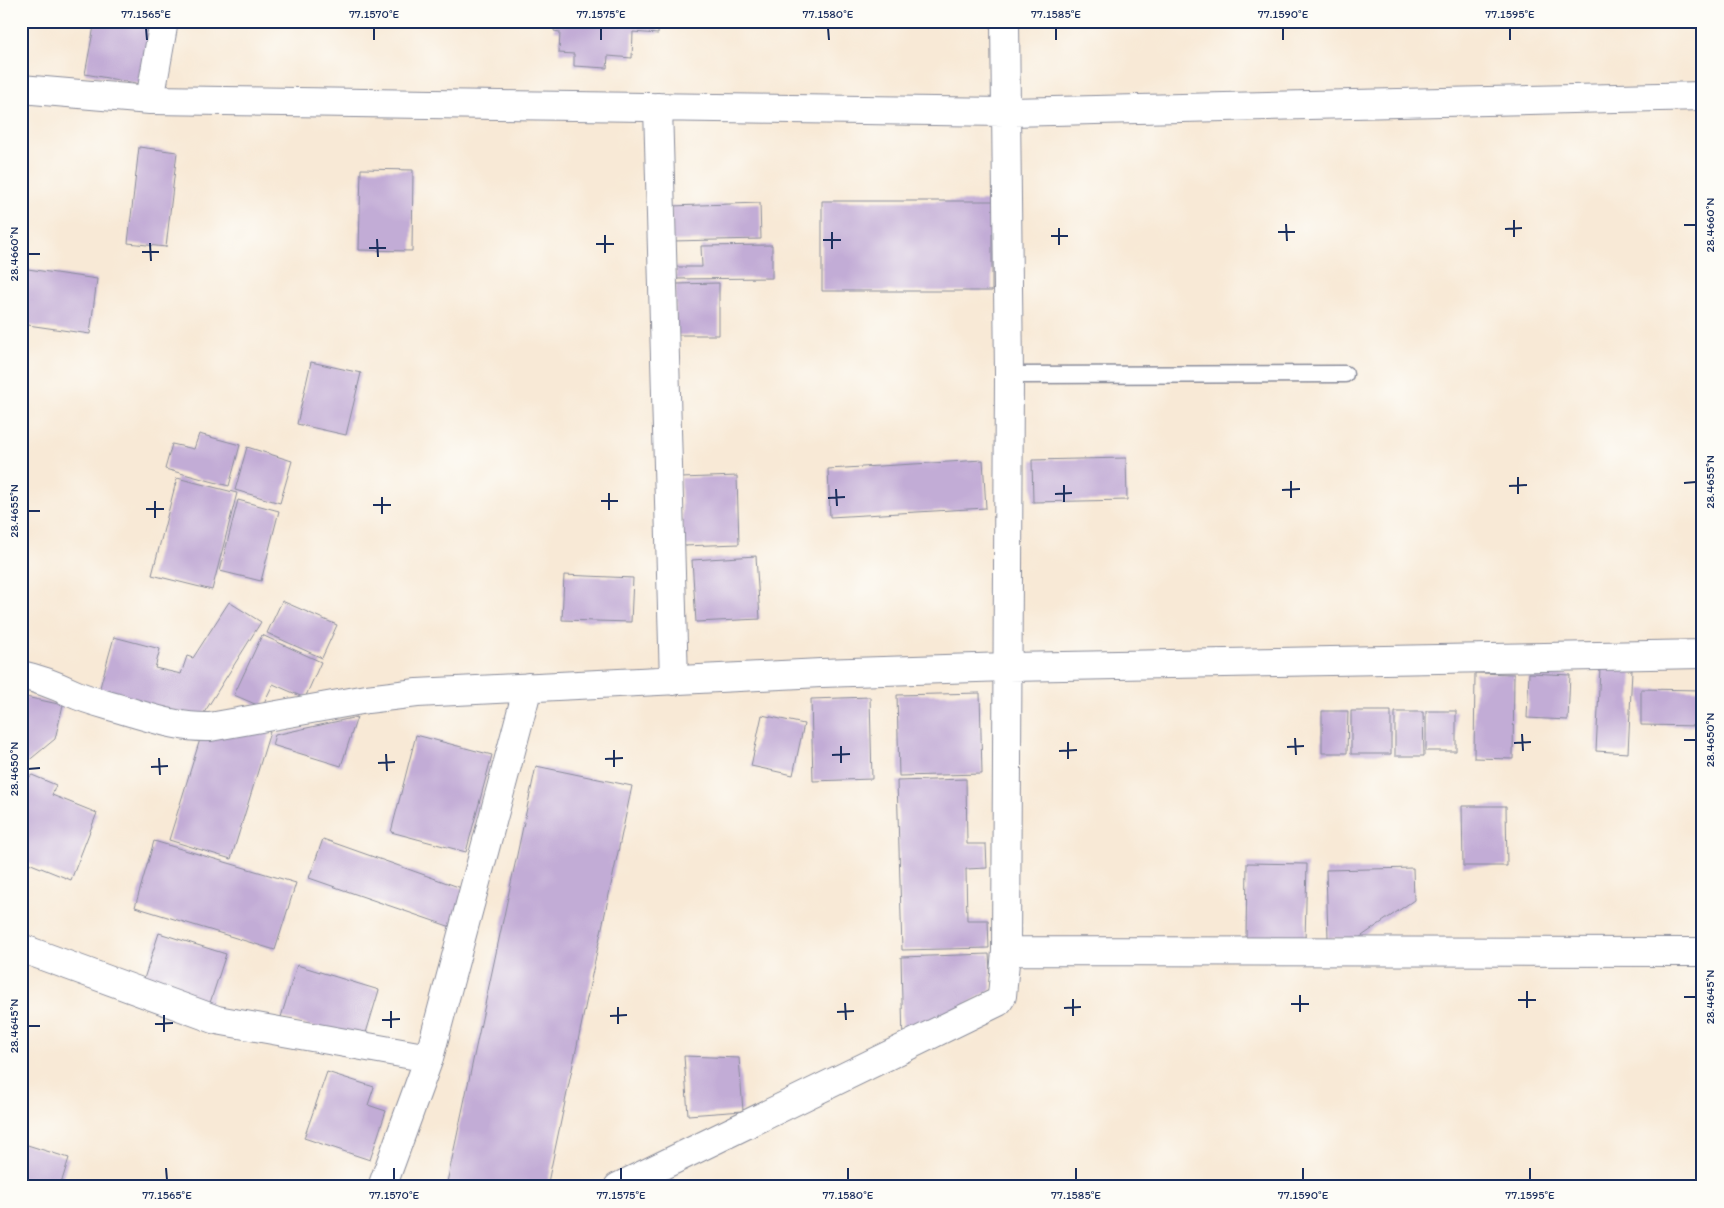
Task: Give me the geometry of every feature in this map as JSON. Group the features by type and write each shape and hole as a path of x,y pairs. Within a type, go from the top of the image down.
{"street":[{"path":"150,100 164,21"},
{"path":"618,1187 998,1002 1002,996 1006,951 1009,375 1005,21"},
{"path":"21,89 150,100 1005,112 1703,96"},
{"path":"658,107 674,681"},
{"path":"21,675 56,685 103,704 180,726 194,728 407,695 821,672 1703,654"},
{"path":"382,1187 429,1058 528,687"},
{"path":"21,948 216,1020 429,1058"},
{"path":"1006,951 1703,952"}],"lane":[{"path":"1009,375 1345,374"}],"building":[{"path":"95,21 152,21 141,84 85,74"},
{"path":"555,21 659,21 658,34 633,32 632,58 608,56 607,68 574,66 574,54 559,53 560,32 554,31"},
{"path":"139,147 177,152 166,247 128,243"},
{"path":"361,169 413,170 412,251 359,250"},
{"path":"822,201 999,201 999,234 992,234 992,291 822,291"},
{"path":"760,203 761,239 672,241 671,206"},
{"path":"772,245 772,278 676,279 676,267 702,267 701,246"},
{"path":"21,268 97,279 90,334 21,324"},
{"path":"719,283 719,335 675,335 676,284"},
{"path":"311,362 361,373 346,435 297,424"},
{"path":"199,434 240,445 229,486 165,469 172,444 194,449"},
{"path":"247,447 292,461 280,503 235,490"},
{"path":"1126,458 1127,500 1033,502 1032,460"},
{"path":"983,460 986,508 830,517 828,469"},
{"path":"737,476 739,544 683,546 681,478"},
{"path":"177,478 237,493 212,590 152,575"},
{"path":"238,500 279,511 261,581 220,571"},
{"path":"756,556 760,619 696,622 692,560"},
{"path":"564,575 633,578 631,622 562,620"},
{"path":"282,601 337,625 322,658 267,633"},
{"path":"229,602 261,622 202,716 97,698 114,637 160,649 155,668 181,674 187,656 193,658"},
{"path":"262,635 321,662 305,698 273,684 262,707 234,695"},
{"path":"1600,668 1632,670 1628,753 1596,751"},
{"path":"1475,673 1514,674 1513,759 1474,758"},
{"path":"1529,673 1570,675 1568,720 1527,718"},
{"path":"1641,689 1703,690 1703,726 1641,725"},
{"path":"980,693 982,774 899,776 897,695"},
{"path":"21,696 63,705 55,739 21,767"},
{"path":"870,697 872,779 813,781 811,699"},
{"path":"1322,711 1348,711 1347,753 1322,753"},
{"path":"1351,711 1391,711 1391,754 1351,754"},
{"path":"1426,711 1456,711 1456,751 1426,751"},
{"path":"1395,712 1423,712 1424,756 1395,756"},
{"path":"762,715 804,724 793,775 751,766"},
{"path":"357,717 341,766 272,745 275,735"},
{"path":"262,730 270,732 231,859 169,840 201,736"},
{"path":"416,735 492,755 466,852 391,832"},
{"path":"536,766 632,786 547,1187 446,1187"},
{"path":"32,775 56,785 52,795 97,813 71,880 21,860 21,783"},
{"path":"966,779 967,844 986,844 987,868 966,869 967,920 988,920 989,948 902,950 897,781"},
{"path":"1462,806 1506,806 1507,866 1463,866"},
{"path":"323,839 467,890 454,928 309,878"},
{"path":"154,841 296,883 275,950 135,907"},
{"path":"1247,863 1307,864 1305,941 1246,939"},
{"path":"1413,868 1414,900 1359,938 1328,938 1326,870"},
{"path":"159,933 226,954 208,1009 141,988"},
{"path":"989,954 991,989 903,1044 901,957"},
{"path":"297,965 379,990 363,1043 281,1017"},
{"path":"684,1056 739,1058 743,1111 688,1115"},
{"path":"327,1072 374,1087 368,1105 386,1111 370,1160 304,1138"},
{"path":"21,1143 69,1158 60,1187 26,1187 21,1185"}]}
